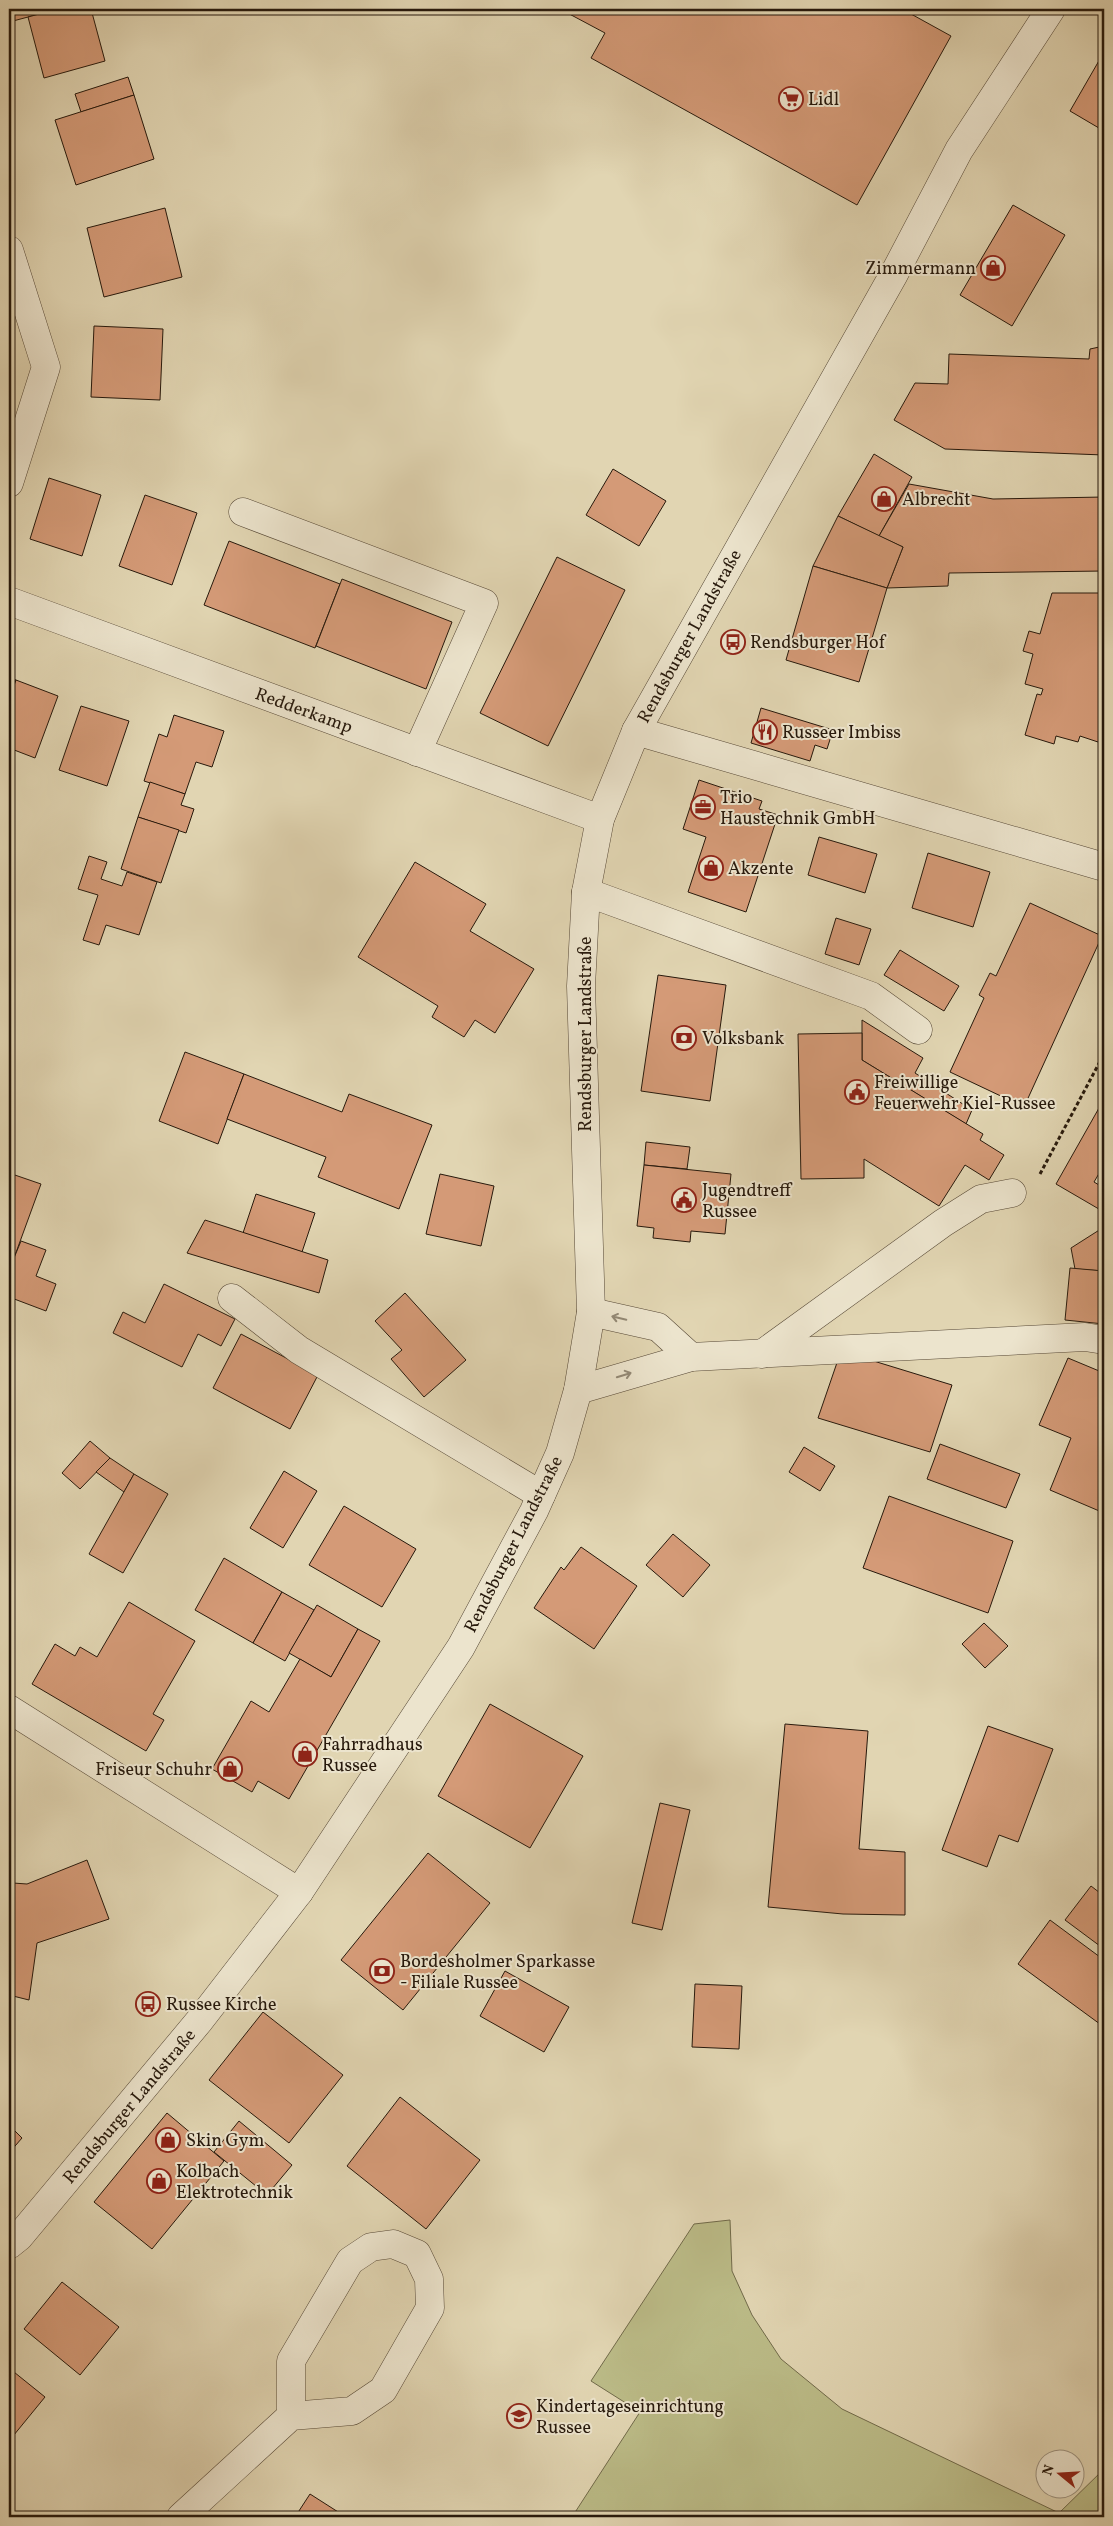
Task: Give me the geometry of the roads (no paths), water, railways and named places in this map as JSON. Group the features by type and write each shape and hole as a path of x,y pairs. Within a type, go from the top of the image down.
{"street":[{"name":"Rendsburger Landstraße","path":"9,2245 19,2237 200,2020 299,1892 461,1647 541,1495 560,1453 578,1390 591,1312 581,986 586,892 600,819 636,731 894,274 959,150 1051,9"},
{"path":"9,250 46,367 9,483"},
{"path":"244,512 484,603 417,752"},
{"name":"Redderkamp","path":"9,601 600,819"},
{"path":"636,731 1104,867"},
{"path":"586,892 871,996 918,1030"},
{"path":"762,1354 943,1223 981,1200 1012,1193"},
{"path":"232,1298 299,1350 541,1495"},
{"path":"591,1312 658,1328 691,1357"},
{"path":"578,1390 691,1357 1085,1337 1104,1340"},
{"path":"9,1709 299,1892"},
{"path":"181,2517 291,2416 352,2411 383,2390 430,2308 429,2279 417,2254 393,2244 371,2247 350,2261 291,2361 291,2416"}],"place":[{"name":"Lidl","path":"791,99"},
{"name":"Zimmermann","path":"993,268"},
{"name":"Albrecht","path":"884,499"},
{"name":"Rendsburger Hof","path":"733,642"},
{"name":"Russeer Imbiss","path":"765,732"},
{"name":"Trio Haustechnik GmbH","path":"703,807"},
{"name":"Akzente","path":"711,868"},
{"name":"Volksbank","path":"684,1038"},
{"name":"Freiwillige Feuerwehr Kiel-Russee","path":"857,1092"},
{"name":"Jugendtreff Russee","path":"684,1200"},
{"name":"Fahrradhaus Russee","path":"305,1754"},
{"name":"Friseur Schuhr","path":"230,1769"},
{"name":"Bordesholmer Sparkasse - Filiale Russee","path":"382,1971"},
{"name":"Russee Kirche","path":"148,2004"},
{"name":"Skin Gym","path":"168,2140"},
{"name":"Kolbach Elektrotechnik","path":"159,2181"},
{"name":"Kindertageseinrichtung Russee","path":"519,2416"}]}
